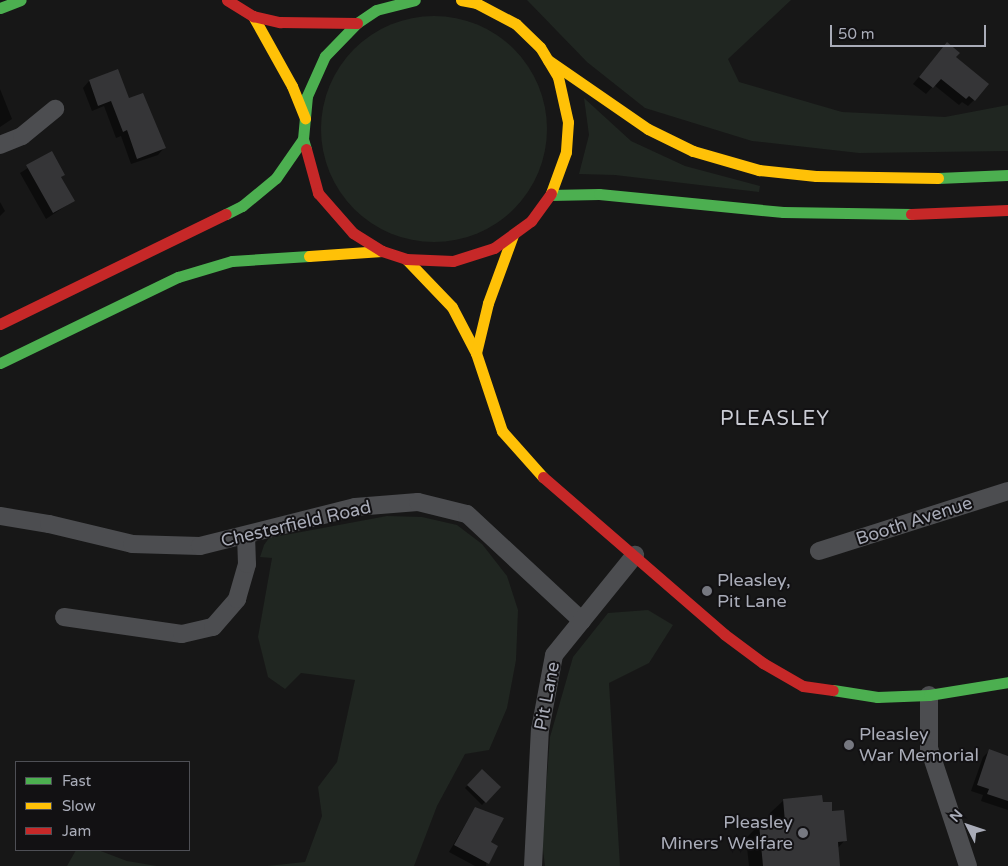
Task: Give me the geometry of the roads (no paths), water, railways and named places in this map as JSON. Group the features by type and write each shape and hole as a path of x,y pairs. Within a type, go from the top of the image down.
{"main road":[{"path":"0,8 21,0"},
{"path":"227,0 253,16 280,22 357,23"},
{"path":"415,0 396,2 357,23 325,56 307,96 303,139 310,171 331,212 353,233 382,251 406,259 453,261 494,248 531,221 550,195 566,152 568,122 558,77 540,47 516,24 476,2 461,0"},
{"path":"497,0 502,16"},
{"path":"253,16 292,86 305,119"},
{"path":"548,60 648,129 693,151 759,170 816,176 913,179 1008,175"},
{"path":"0,324 242,206 276,178 303,139"},
{"path":"550,195 599,194 783,212 904,214 1008,210"},
{"path":"476,353 488,303 513,235"},
{"path":"0,363 178,277 232,261 382,251"},
{"path":"406,259 452,307 476,353 485,387 502,431 534,469 636,555 724,634 803,686 877,697 929,695 1008,682"}],"street":[{"path":"0,145 22,136 54,110"},
{"name":"Booth Avenue","path":"819,552 1008,491"},
{"name":"Chesterfield Road","path":"0,516 49,524 132,544 200,546 246,536 355,507 418,502 467,514 582,622"},
{"path":"64,617 182,634 213,627 237,599 247,564 246,536"},
{"name":"Pit Lane","path":"533,866 540,730 554,655 636,555"},
{"path":"929,695 929,748 968,866"}],"place":[{"name":"Pleasley, Pit Lane","path":"707,591"},
{"name":"Pleasley War Memorial","path":"849,745"},
{"name":"Pleasley Miners' Welfare","path":"803,833"}],"district":[{"name":"PLEASLEY","path":"775,419"}]}
